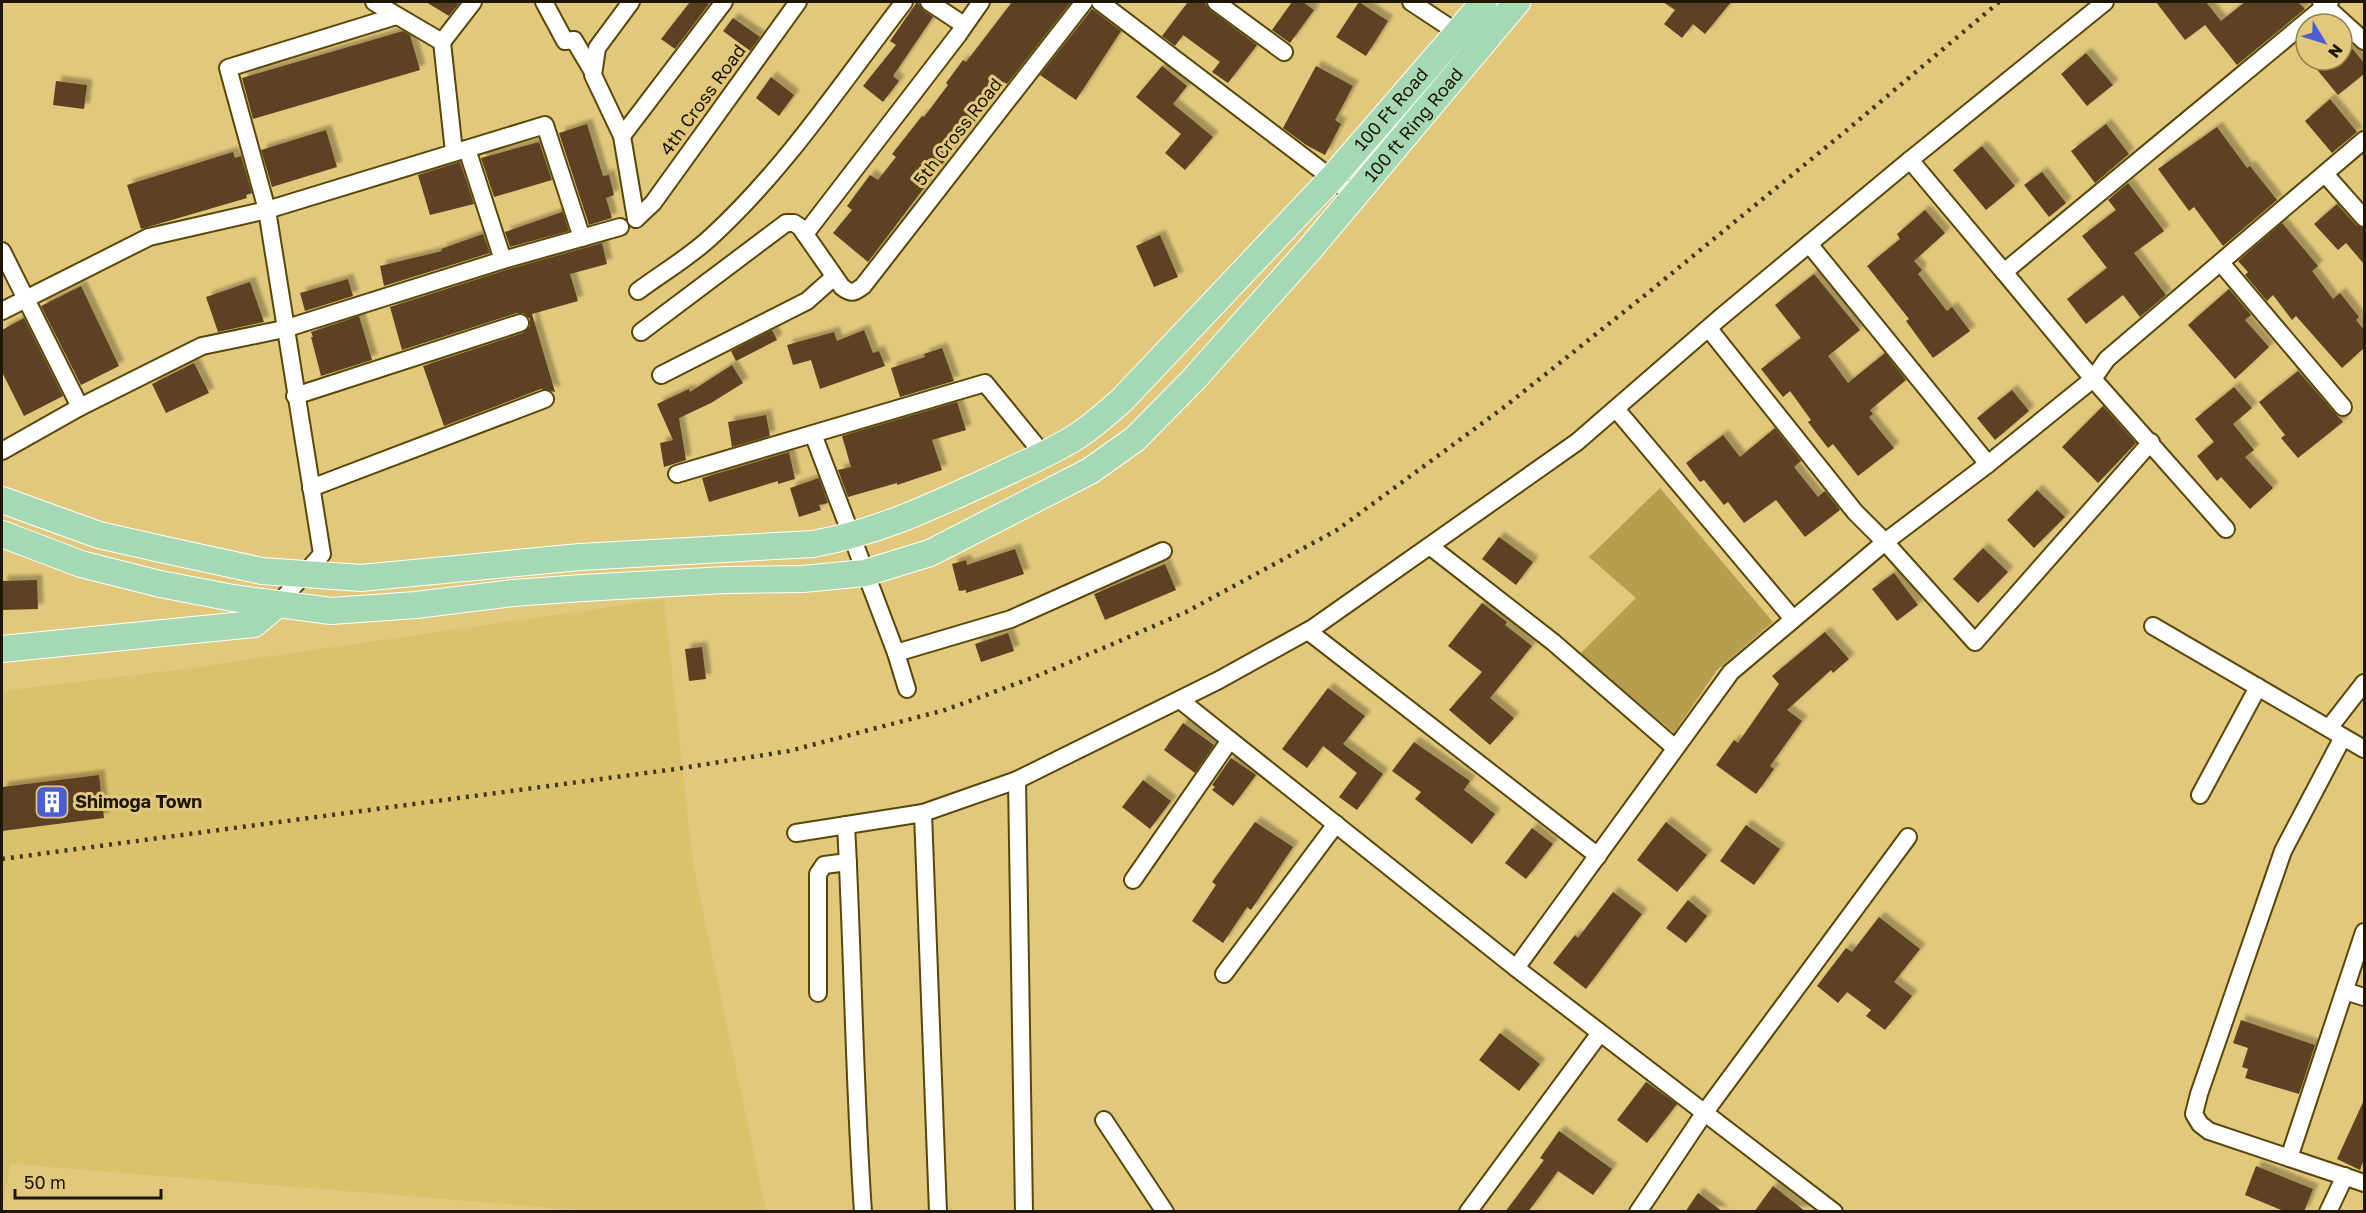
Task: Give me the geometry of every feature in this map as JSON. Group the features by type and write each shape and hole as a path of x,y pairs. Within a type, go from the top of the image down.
{"main road":[{"name":"100 Ft Road","path":"2,500 99,535 262,571 361,578 580,556 813,544 851,537 912,516 1073,439 1122,400 1332,178 1484,2"},
{"name":"100 ft Ring Road","path":"2,534 81,564 160,584 233,598 332,611 571,589 724,580 803,579 866,573 930,553 1090,471 1135,439 1194,379 1309,250 1517,2"},
{"path":"2,649 254,624 278,604"}],"street":[{"path":"374,2 442,42"},
{"path":"473,2 442,42 460,150 503,260"},
{"path":"544,2 565,41 574,40 593,72 622,136 724,2"},
{"path":"593,72 597,48 631,2"},
{"name":"4th Cross Road","path":"622,136 636,219 653,203 798,2"},
{"path":"638,291 709,238 771,175 904,2"},
{"path":"928,2 964,26"},
{"path":"805,234 981,2"},
{"name":"5th Cross Road","path":"834,277 849,293 854,293 863,286 1084,2"},
{"path":"1100,2 1355,196"},
{"path":"1216,2 1284,52"},
{"path":"1410,2 1458,33"},
{"path":"796,832 923,813 1017,780 1180,700 1308,631 1431,547 1577,442 1809,244 2104,2"},
{"path":"2004,272 2325,3 2364,40"},
{"path":"278,604 322,554 284,329 267,210 228,68 396,16"},
{"path":"2,311 148,237 267,210 545,125 582,238"},
{"path":"1516,968 1674,747 1731,672 1885,542 1988,464 2093,379 2107,359 2364,140"},
{"path":"1911,160 2093,379 2226,529"},
{"path":"2325,174 2364,218"},
{"path":"640,332 786,223 794,223 805,234 834,277 807,301 661,375"},
{"path":"2,451 80,407 202,346 284,329 503,260 620,227"},
{"path":"1809,244 1988,464"},
{"path":"2,252 24,300 80,407"},
{"path":"2221,262 2343,406"},
{"path":"296,396 520,323"},
{"path":"1709,328 1855,512 1975,642 2151,442"},
{"path":"677,474 985,383 1043,454"},
{"path":"311,488 545,399"},
{"path":"1616,409 1793,619"},
{"path":"813,434 907,689"},
{"path":"1431,547 1553,642 1674,747"},
{"path":"896,654 1011,619 1163,551"},
{"path":"2153,626 2364,749"},
{"path":"1308,631 1598,856"},
{"path":"2364,682 2336,732 2283,851 2194,1114 2200,1124 2209,1131 2364,1182"},
{"path":"2200,795 2258,687"},
{"path":"1180,700 1516,968 1834,1212"},
{"path":"1132,880 1230,740"},
{"path":"1017,780 1024,1212"},
{"path":"923,813 938,1212"},
{"path":"1224,974 1336,824"},
{"path":"846,825 855,1013 855,1105 863,1212"},
{"path":"1638,1212 1705,1112 1908,837"},
{"path":"818,993 818,874 824,865 848,862"},
{"path":"2289,1158 2364,932"},
{"path":"2345,991 2364,997"},
{"path":"1468,1212 1600,1033"},
{"path":"1104,1120 1164,1212"},
{"path":"2328,1212 2345,1176"}],"shaded area":[{"path":"1660,488 1773,622 1717,670 1674,733 1580,654 1636,598 1589,557"},
{"path":"664,599 693,864 766,1211 592,1211 11,1164 2,1211 2,691 177,670"}],"building":[{"path":"426,2 460,2 449,16"},
{"path":"690,2 709,4 675,49 661,39"},
{"path":"917,2 933,17 893,76 899,81 883,102 863,86 896,45 890,41"},
{"path":"1012,2 1071,2 1007,84 1004,82 868,262 833,233 852,210 847,206 870,175 878,180 896,157 892,154 922,116 924,117 963,60 966,62"},
{"path":"1188,2 1204,2 1210,10 1257,45 1228,83 1212,72 1220,62 1183,35 1175,46 1162,36"},
{"path":"1292,2 1303,2 1314,10 1290,43 1272,30"},
{"path":"1359,2 1388,21 1366,56 1336,37"},
{"path":"1663,2 1731,2 1705,34 1693,24 1682,38 1664,24 1675,10"},
{"path":"2156,2 2206,2 2221,21 2245,2 2298,2 2305,9 2301,12 2294,12 2294,18 2237,65 2205,25 2185,40"},
{"path":"1092,9 1121,31 1076,100 1040,75"},
{"path":"733,18 760,37 750,51 723,31"},
{"path":"403,31 410,35 420,70 253,119 242,78"},
{"path":"2354,51 2364,63 2364,74 2338,95 2319,72 2354,72"},
{"path":"2086,53 2113,85 2087,106 2061,74"},
{"path":"1162,66 1187,86 1173,104 1213,137 1185,170 1165,153 1181,134 1136,97"},
{"path":"1316,66 1353,86 1335,120 1341,124 1325,155 1306,145 1283,128"},
{"path":"771,77 794,95 779,116 756,98"},
{"path":"56,81 87,85 84,109 53,105"},
{"path":"2330,99 2357,132 2332,153 2305,121"},
{"path":"587,124 603,176 609,175 614,195 606,198 612,218 589,225 559,133"},
{"path":"2106,124 2129,154 2095,183 2071,151"},
{"path":"2217,127 2247,168 2250,166 2277,200 2223,246 2194,207 2189,211 2158,169"},
{"path":"326,130 337,167 272,187 261,150"},
{"path":"539,142 552,180 494,197 481,158"},
{"path":"1982,146 2015,186 1986,210 1953,170"},
{"path":"233,152 235,158 241,156 252,193 246,195 247,198 141,229 127,185"},
{"path":"460,162 474,204 430,215 418,175"},
{"path":"2042,172 2066,203 2049,217 2024,185"},
{"path":"2128,183 2164,231 2134,253 2166,295 2140,317 2123,295 2086,324 2067,299 2107,268 2082,236 2116,210 2108,200"},
{"path":"2337,204 2356,225 2364,228 2364,264 2346,243 2338,250 2314,224"},
{"path":"561,207 569,231 510,247 505,232 562,212"},
{"path":"1925,210 1945,233 1914,261 1922,270 1918,274 1947,311 1952,307 1970,331 1933,358 1906,321 1909,319 1867,266 1900,239 1897,234"},
{"path":"2282,223 2318,266 2312,271 2333,299 2340,293 2359,317 2356,320 2364,330 2364,348 2342,368 2296,316 2292,320 2273,295 2267,301 2245,275 2248,272 2238,261"},
{"path":"483,234 490,253 384,286 380,266 442,251 441,249"},
{"path":"1160,235 1178,277 1154,287 1136,246"},
{"path":"602,243 607,264 570,274 578,301 532,314 555,392 541,389 444,426 423,366 523,333 530,326 530,319 523,313 517,313 402,350 390,307 506,270"},
{"path":"1814,274 1860,330 1828,356 1848,383 1885,353 1906,380 1870,410 1873,414 1869,417 1894,448 1858,476 1833,444 1828,448 1808,422 1811,420 1790,391 1783,397 1761,369 1801,338 1775,305"},
{"path":"348,279 353,296 305,311 300,293"},
{"path":"250,282 264,322 218,332 206,297"},
{"path":"81,286 119,366 81,385 41,306"},
{"path":"2229,289 2251,315 2245,320 2269,347 2235,379 2188,325"},
{"path":"359,316 372,360 321,376 311,332"},
{"path":"24,318 63,396 24,416 2,372 2,330"},
{"path":"772,330 777,340 736,361 731,351"},
{"path":"864,330 873,353 879,351 885,366 820,389 811,360 793,365 787,345 834,332 837,341"},
{"path":"942,348 954,381 900,397 891,368 925,357 924,354"},
{"path":"194,363 209,393 166,413 152,384"},
{"path":"732,365 743,383 711,403 679,418 686,460 664,467 660,443 673,440 657,404 689,389 690,392"},
{"path":"2298,371 2343,422 2298,458 2281,438 2285,435 2259,402"},
{"path":"2234,387 2252,408 2233,424 2254,450 2245,457 2273,488 2250,509 2221,477 2217,481 2197,456 2214,442 2195,419"},
{"path":"2012,390 2029,411 1995,440 1977,418"},
{"path":"957,402 966,430 932,440 942,470 897,485 897,483 848,497 838,470 851,467 842,436"},
{"path":"2103,406 2136,443 2098,483 2062,447"},
{"path":"766,415 770,436 732,447 728,422"},
{"path":"1775,428 1801,461 1794,467 1818,497 1825,491 1840,510 1805,537 1776,500 1744,523 1728,502 1724,505 1704,480 1700,482 1686,463 1723,435 1740,457"},
{"path":"789,452 795,479 778,484 778,481 709,502 702,478"},
{"path":"819,478 828,503 819,505 821,510 799,517 790,488"},
{"path":"2037,490 2065,517 2034,548 2007,520"},
{"path":"1499,537 1533,562 1516,585 1482,559"},
{"path":"1983,548 2008,572 1978,603 1953,579"},
{"path":"1015,549 1024,574 966,593 966,590 959,591 952,564 966,560 967,565"},
{"path":"1165,564 1176,590 1105,620 1094,594"},
{"path":"1894,573 1918,605 1897,621 1872,589"},
{"path":"37,580 38,609 2,610 2,581"},
{"path":"1482,603 1507,622 1505,625 1532,646 1490,698 1514,718 1490,745 1449,710 1482,672 1448,646"},
{"path":"1825,632 1849,659 1833,673 1831,670 1787,710 1802,721 1770,766 1774,769 1756,794 1716,765 1734,740 1738,743 1779,684 1772,676"},
{"path":"1008,633 1014,651 981,662 975,644"},
{"path":"702,647 706,679 689,681 685,649"},
{"path":"1328,688 1365,716 1343,744 1383,774 1357,810 1339,797 1357,773 1323,746 1307,768 1282,749"},
{"path":"1183,723 1214,745 1195,773 1164,750"},
{"path":"1414,742 1470,781 1464,790 1495,814 1472,844 1415,799 1421,792 1392,771"},
{"path":"1231,758 1256,775 1233,806 1212,790 1215,787 1212,785"},
{"name":"Shimoga Town","path":"99,775 104,818 2,831 2,787"},
{"path":"1143,780 1171,801 1150,829 1122,807"},
{"path":"1255,822 1293,847 1251,910 1247,907 1223,943 1192,921 1216,885 1212,882"},
{"path":"1666,822 1707,855 1677,892 1637,860"},
{"path":"1746,825 1780,849 1754,885 1720,861"},
{"path":"1532,828 1553,844 1526,879 1505,863"},
{"path":"1613,892 1642,914 1586,989 1553,963 1575,935 1578,938"},
{"path":"1688,900 1707,916 1686,943 1666,928"},
{"path":"1879,917 1920,949 1894,982 1912,996 1885,1030 1866,1016 1871,1010 1847,992 1838,1003 1817,986 1846,948 1852,952"},
{"path":"2241,1020 2315,1045 2299,1094 2245,1078 2248,1069 2242,1067 2248,1048 2233,1043"},
{"path":"1500,1033 1540,1064 1519,1091 1479,1060"},
{"path":"1646,1082 1677,1104 1647,1143 1617,1120"},
{"path":"2364,1100 2364,1159 2360,1170 2337,1159"},
{"path":"1559,1131 1612,1169 1593,1195 1558,1171 1528,1212 1505,1212 1544,1160 1540,1158"},
{"path":"2256,1166 2313,1189 2304,1212 2286,1212 2245,1195"},
{"path":"1773,1186 1806,1212 1754,1212"},
{"path":"1698,1193 1723,1212 1685,1212"}],"railway":[{"path":"2,859 676,769 789,751 945,710 1032,678 1108,646 1186,612 1337,530 1503,408 1649,292 1999,2"}],"place":[{"name":"Shimoga Town","path":"52,802"}]}
